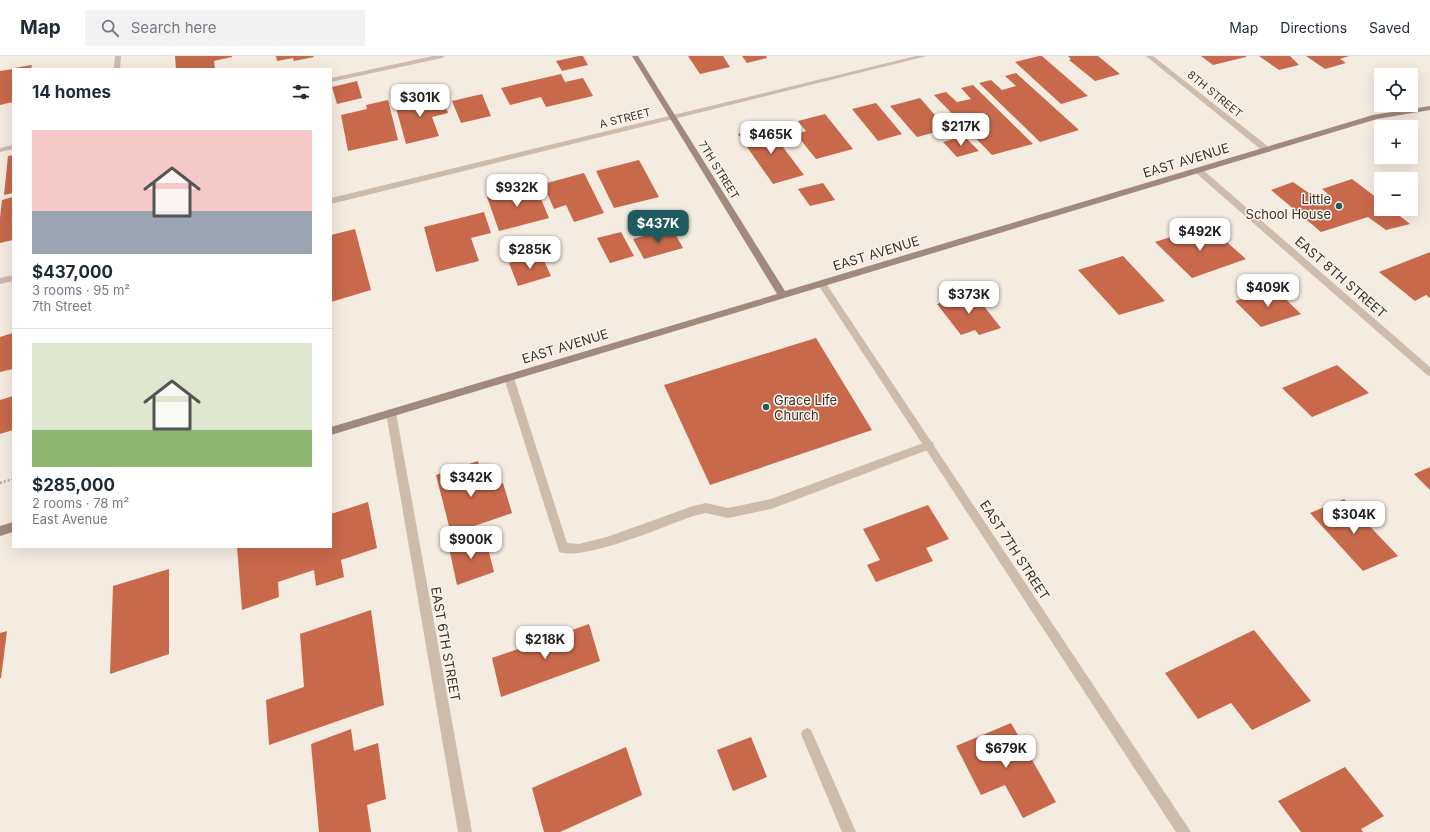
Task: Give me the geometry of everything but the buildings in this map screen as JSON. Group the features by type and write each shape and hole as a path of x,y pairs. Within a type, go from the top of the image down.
{"street":[{"path":"117,68 118,56"},
{"path":"332,80 442,56"},
{"name":"7TH STREET","path":"635,56 783,296"},
{"name":"A STREET","path":"332,201 924,56"},
{"name":"8TH STREET","path":"1149,56 1267,150"},
{"name":"EAST AVENUE","path":"332,431 1376,117 1430,108"},
{"path":"0,150 12,147"},
{"name":"EAST 8TH STREET","path":"1198,171 1430,372"},
{"path":"0,282 12,278"},
{"name":"EAST 7TH STREET","path":"822,284 1184,832"},
{"path":"509,378 563,548 579,549 607,542 693,511 706,508 728,513 770,504 929,445"},
{"name":"EAST 6TH STREET","path":"390,413 465,832"},
{"path":"0,530 12,527"},
{"path":"807,734 849,832"}],"path":[{"path":"0,483 12,479"}],"place":[{"name":"Little School House","path":"1339,206"},
{"name":"Grace Life Church","path":"766,407"}]}
